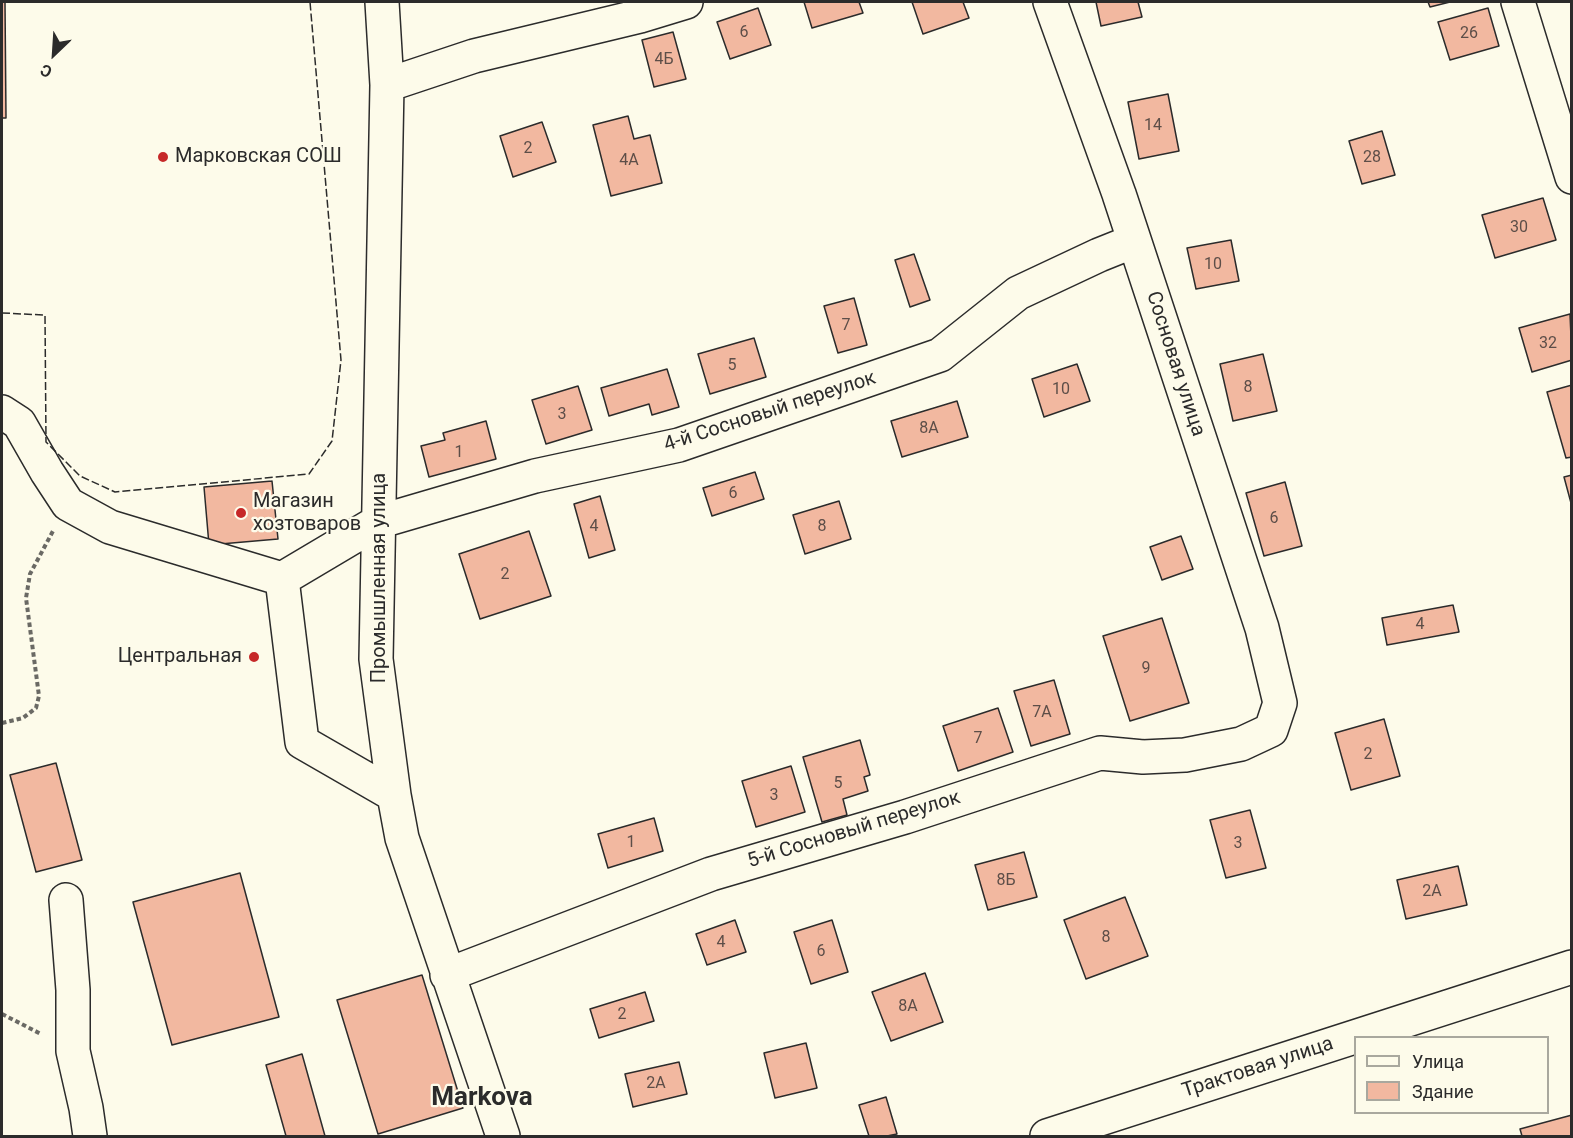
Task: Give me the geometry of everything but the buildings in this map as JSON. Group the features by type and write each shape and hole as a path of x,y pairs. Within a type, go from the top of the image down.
{"street":[{"name":"Промышленная улица","path":"382,2 387,86 376,659 402,838 503,1137"},
{"path":"387,86 474,56 640,16 686,2"},
{"name":"Сосновая улица","path":"1050,2 1134,241 1262,628 1280,703 1271,730"},
{"path":"1518,2 1572,177"},
{"name":"4-й Сосновый переулок","path":"282,579 378,522 535,476 680,445 940,355 1018,293 1134,241"},
{"path":"2,412 19,423 68,504 110,527 282,579 302,742 394,795"},
{"name":"5-й Сосновый переулок","path":"447,975 711,874 904,817 1100,753 1143,757 1185,755 1241,744 1271,730"},
{"path":"66,900 72,990 73,1051 90,1137"},
{"name":"Трактовая улица","path":"1359,1036 1572,967"},
{"name":"Трактовая улица","path":"1047,1137 1354,1038"}],"path":[{"path":"2,723 23,718 36,708 39,696 26,598 27,590 30,574 68,504"},
{"path":"2,1014 73,1051"}],"fence":[{"path":"2,313 45,315 46,442 80,476 115,492 309,474 332,441 341,360 310,2"}],"place":[{"name":"Марковская СОШ","path":"163,157"},
{"name":"Магазин хозтоваров","path":"241,513"},
{"name":"Центральная","path":"254,657"}],"district":[{"name":"Markova","path":"482,1098"}]}
